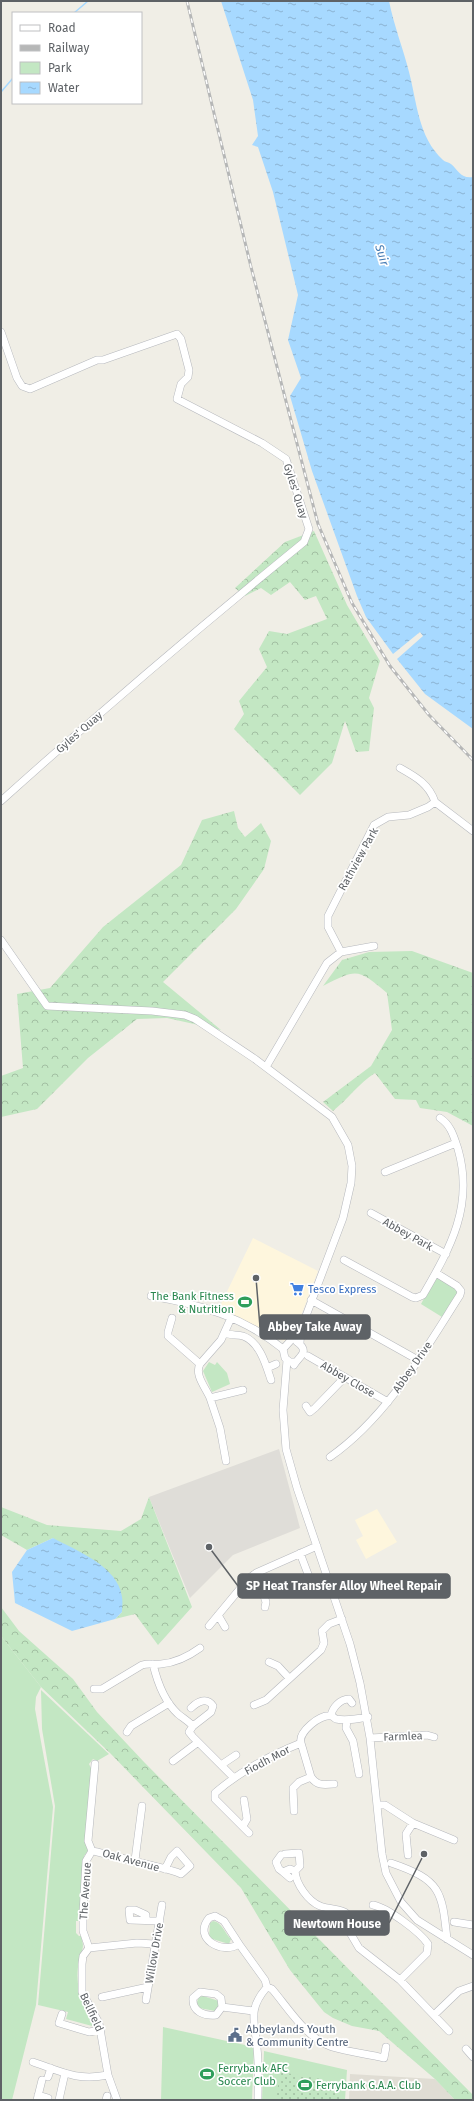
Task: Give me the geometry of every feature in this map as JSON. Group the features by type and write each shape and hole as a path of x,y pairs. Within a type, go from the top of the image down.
{"street":[{"name":"Gyles' Quay","path":"1,332 22,386 30,389 97,360 103,360 177,334 180,339 189,370 188,377 181,384 177,399 262,443 286,459 309,529 304,542 223,607 66,743 1,802"},
{"path":"400,768 419,778 432,793 435,802 473,831"},
{"name":"Rathview Park","path":"341,952 328,927 328,916 374,825 388,817 409,815 428,807 435,802"},
{"path":"1,940 47,1006 152,1011 184,1015 195,1019 266,1067 332,1117 348,1145 352,1166 351,1183 343,1218 310,1300 301,1328 300,1343 303,1352 301,1358 296,1362 288,1375"},
{"path":"266,1067 327,963 341,952 374,946"},
{"name":"Abbey Park","path":"344,1260 416,1298 423,1295 446,1254 460,1224 466,1202 464,1169 456,1143 450,1127 440,1118"},
{"path":"384,1172 456,1143"},
{"name":"Abbey Park","path":"371,1213 446,1254"},
{"name":"Abbey Drive","path":"330,1457 351,1441 388,1402 418,1360 461,1291 457,1286 436,1273"},
{"path":"151,1296 189,1302 231,1318 272,1340 286,1344 300,1343"},
{"path":"310,1300 418,1360"},
{"path":"172,1318 168,1336 202,1363"},
{"path":"226,1461 220,1428 210,1398 198,1372 202,1363 221,1340 231,1318"},
{"path":"296,1362 288,1360 283,1355 286,1344 301,1328"},
{"path":"225,1333 230,1336 243,1336 250,1340 261,1354 271,1380"},
{"name":"Abbey Close","path":"308,1356 388,1402"},
{"path":"288,1360 288,1375 283,1410 286,1449 296,1488 342,1620 354,1660 368,1717 383,1864 394,1892 408,1911 417,1920 473,1955"},
{"path":"267,1368 276,1364"},
{"path":"306,1406 310,1412 345,1377"},
{"path":"210,1398 243,1390"},
{"path":"209,1626 248,1579 256,1573 317,1546"},
{"path":"300,1553 311,1582 316,1585 322,1584"},
{"path":"256,1573 266,1602 265,1607"},
{"path":"218,1615 225,1627"},
{"path":"254,1705 266,1700 321,1650 324,1643 322,1630 325,1627 342,1620"},
{"path":"94,1689 102,1689 142,1665 159,1664 178,1660 200,1648"},
{"path":"269,1662 278,1666 289,1678"},
{"path":"153,1664 157,1680 170,1703 178,1713 193,1726"},
{"name":"Fiodh Mor","path":"310,1777 300,1736 304,1731 322,1718 331,1716 332,1710 341,1701 349,1699 352,1703"},
{"path":"191,1708 195,1704 207,1700 213,1706 211,1712"},
{"path":"127,1732 131,1726 170,1703"},
{"path":"173,1761 197,1742 189,1732 193,1726 219,1706"},
{"path":"331,1716 347,1721 368,1717"},
{"path":"347,1721 346,1728 353,1741 359,1774"},
{"name":"Farmlea","path":"370,1738 427,1735 434,1737"},
{"name":"Fiodh Mor","path":"197,1742 234,1778"},
{"name":"Fiodh Mor","path":"249,1833 214,1796 234,1778 286,1749 301,1743"},
{"name":"Fiodh Mor","path":"221,1765 236,1755"},
{"name":"The Avenue","path":"89,1948 83,1931 83,1912 86,1861 92,1851 88,1841 95,1764"},
{"path":"294,1811 293,1788 299,1782 310,1777 318,1784 334,1784"},
{"path":"243,1826 247,1819 244,1800"},
{"path":"377,1805 385,1805 413,1823 454,1840"},
{"path":"135,1860 142,1806"},
{"path":"408,1855 406,1834 413,1823"},
{"name":"Oak Avenue","path":"92,1851 135,1860 167,1870"},
{"path":"290,1878 279,1869 276,1862 283,1855 299,1853 300,1866 295,1871"},
{"path":"391,1863 431,1882 437,1890 444,1908 447,1939"},
{"path":"283,1872 290,1869 295,1871"},
{"path":"295,1871 298,1883 317,1904 343,1910 351,1920 349,1931 359,1948 400,1980 449,2031"},
{"name":"Willow Drive","path":"146,2000 162,1905"},
{"path":"373,1905 380,1906 392,1914 428,1944 427,1953 400,1980"},
{"path":"239,1944 227,1947 211,1944 204,1936 209,1918 215,1916 221,1918 265,1980 267,1987 272,1989 302,2025 323,2042 340,2049 384,2058 386,2047"},
{"path":"340,1916 334,1922 341,1929 349,1931"},
{"path":"146,1920 160,1921"},
{"path":"454,1922 473,1925"},
{"path":"89,1948 138,1943 155,1944"},
{"name":"Bellfield","path":"89,1948 83,1956 81,1987 84,1999 101,2030 108,2076 116,2100"},
{"path":"434,2015 459,1991 473,1986"},
{"path":"102,1997 148,1987"},
{"path":"258,2100 257,2048 253,2011 259,1996 267,1987"},
{"path":"222,2007 253,2011"},
{"path":"62,2014 57,2024 89,2032 101,2030"},
{"path":"466,2049 473,2057"},
{"path":"33,2062 65,2073 91,2079 108,2076"},
{"path":"48,2098 38,2098 45,2078 51,2068"},
{"path":"59,2100 65,2073"}],"shaded area":[{"path":"253,1238 318,1271 294,1334 286,1341 277,1339 219,1308"},
{"path":"279,1449 300,1528 233,1555 190,1598 149,1497"},
{"path":"377,1509 397,1542 366,1559 356,1540 363,1536 355,1520"},
{"path":"350,2074 435,2079 455,2100 349,2100"}],"green space":[{"path":"314,531 347,605 380,661 369,698 374,708 369,751 356,752 345,721 332,763 300,795 234,729 244,714 239,701 267,667 259,649 269,631 287,634 327,619 316,596 305,600 290,582 271,595 261,588 245,596 235,588 285,542"},
{"path":"234,811 238,828 245,837 261,823 271,841 264,869 236,909 163,982 221,1030 167,1018 137,1019 88,1058 37,1109 1,1117 1,1076 23,1068 17,994 50,988 103,927 181,865 202,820"},
{"path":"412,951 473,973 473,1126 447,1112 420,1108 416,1100 395,1099 375,1073 333,1111 323,1102 371,1066 392,1030 387,993 370,979 363,975 351,974 323,986 342,960 369,952"},
{"path":"438,1278 456,1288 458,1292 442,1317 421,1304 434,1280"},
{"path":"209,1362 215,1365 217,1362 227,1373 230,1384 212,1392 203,1371"},
{"path":"149,1497 192,1607 158,1645 135,1614 115,1619 122,1612 53,1538 27,1550 1,1535 1,1507 47,1525 121,1531 141,1519"},
{"path":"1,1607 19,1631 73,1679 97,1712 144,1762 473,2095 473,2100 455,2100 435,2079 379,2031 352,2026 333,2018 324,2012 290,1970 241,1888 110,1753 41,1687 1,1636"},
{"path":"1,1636 41,1687 36,1697 35,1709 53,1807 36,2005 12,2100 1,2100"},
{"path":"41,1690 109,1754 97,1761 93,1759 89,1764 92,1770 85,1842 88,1851 84,1856 80,1921 76,1921 76,1933 81,1936 83,1946 78,1970 80,1994 83,2002 97,2025 95,2029 92,2026 66,2019 68,2012 38,2005 55,1806 42,1729"},
{"path":"213,1921 221,1926 231,1939 229,1944 209,1938 210,1923"},
{"path":"203,1996 219,2001 217,2010 215,2011 199,2008 197,2002 199,1997"},
{"name":"Ferrybank AFC Soccer Club","path":"163,2027 254,2047 252,2100 161,2100"},
{"name":"Ferrybank G.A.A. Club","path":"264,2051 347,2070 345,2100 262,2100"},
{"path":"280,2072 339,2082 339,2100 276,2100"}],"water":[{"name":"Suir","path":"221,1 389,1 409,72 423,130 428,141 444,161 451,164 460,174 466,177 473,177 473,729 425,694 397,659 423,636 420,632 393,654 366,617 312,471 290,396 301,378 288,340 298,295 273,192 258,147 252,145 258,136 253,100"},
{"path":"53,1538 95,1561 105,1568 113,1577 119,1586 122,1597 122,1612 115,1619 72,1631 15,1603 12,1572 27,1550"}],"waterway":[{"path":"75,12 88,1"},
{"path":"1,92 12,79"}],"railway":[{"path":"187,1 251,267 318,524 352,603 390,666 429,715 473,760"}],"place":[{"name":"Abbey Take Away","path":"256,1278"},
{"name":"Tesco Express","path":"297,1289"},
{"name":"The Bank Fitness & Nutrition","path":"245,1302"},
{"name":"SP Heat Transfer Alloy Wheel Repair","path":"209,1547"},
{"name":"Newtown House","path":"424,1854"},
{"name":"Abbeylands Youth & Community Centre","path":"235,2035"},
{"name":"Ferrybank AFC Soccer Club","path":"207,2074"},
{"name":"Ferrybank G.A.A. Club","path":"305,2085"}]}
